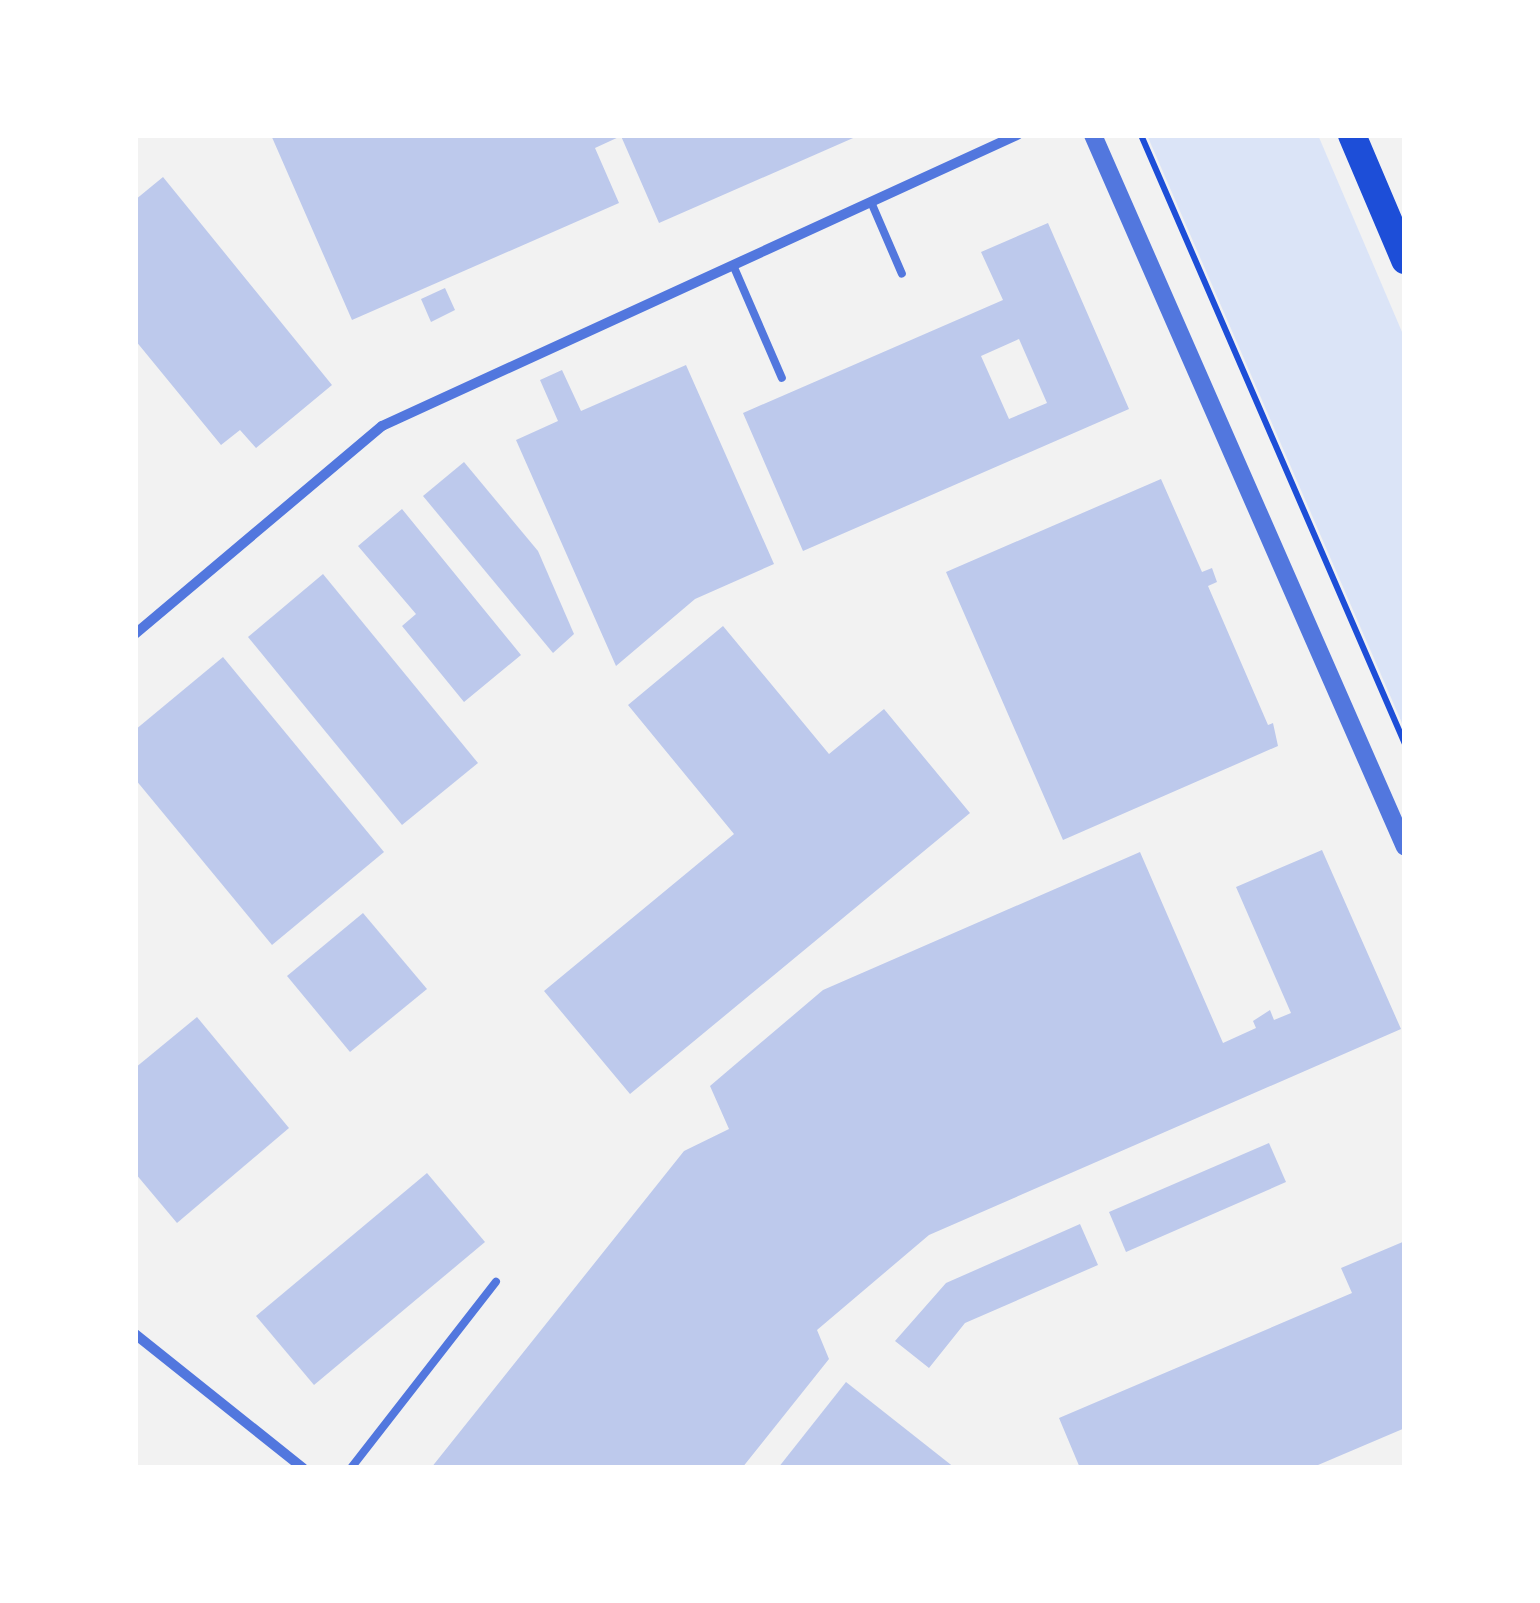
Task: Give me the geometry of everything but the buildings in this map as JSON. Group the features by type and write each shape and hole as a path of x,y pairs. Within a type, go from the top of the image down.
{"highway":[{"path":"1352,135 1405,260"}],"street":[{"path":"135,634 382,426 1018,135"},
{"path":"1093,135 1405,848"},
{"path":"135,1334 303,1468"}],"lane":[{"path":"871,202 902,274"},
{"path":"733,266 782,378"},
{"path":"351,1468 496,1282"}],"path":[{"path":"1142,135 1405,744"}],"shaded area":[{"path":"1147,135 1318,135 1405,339 1405,730"}]}
